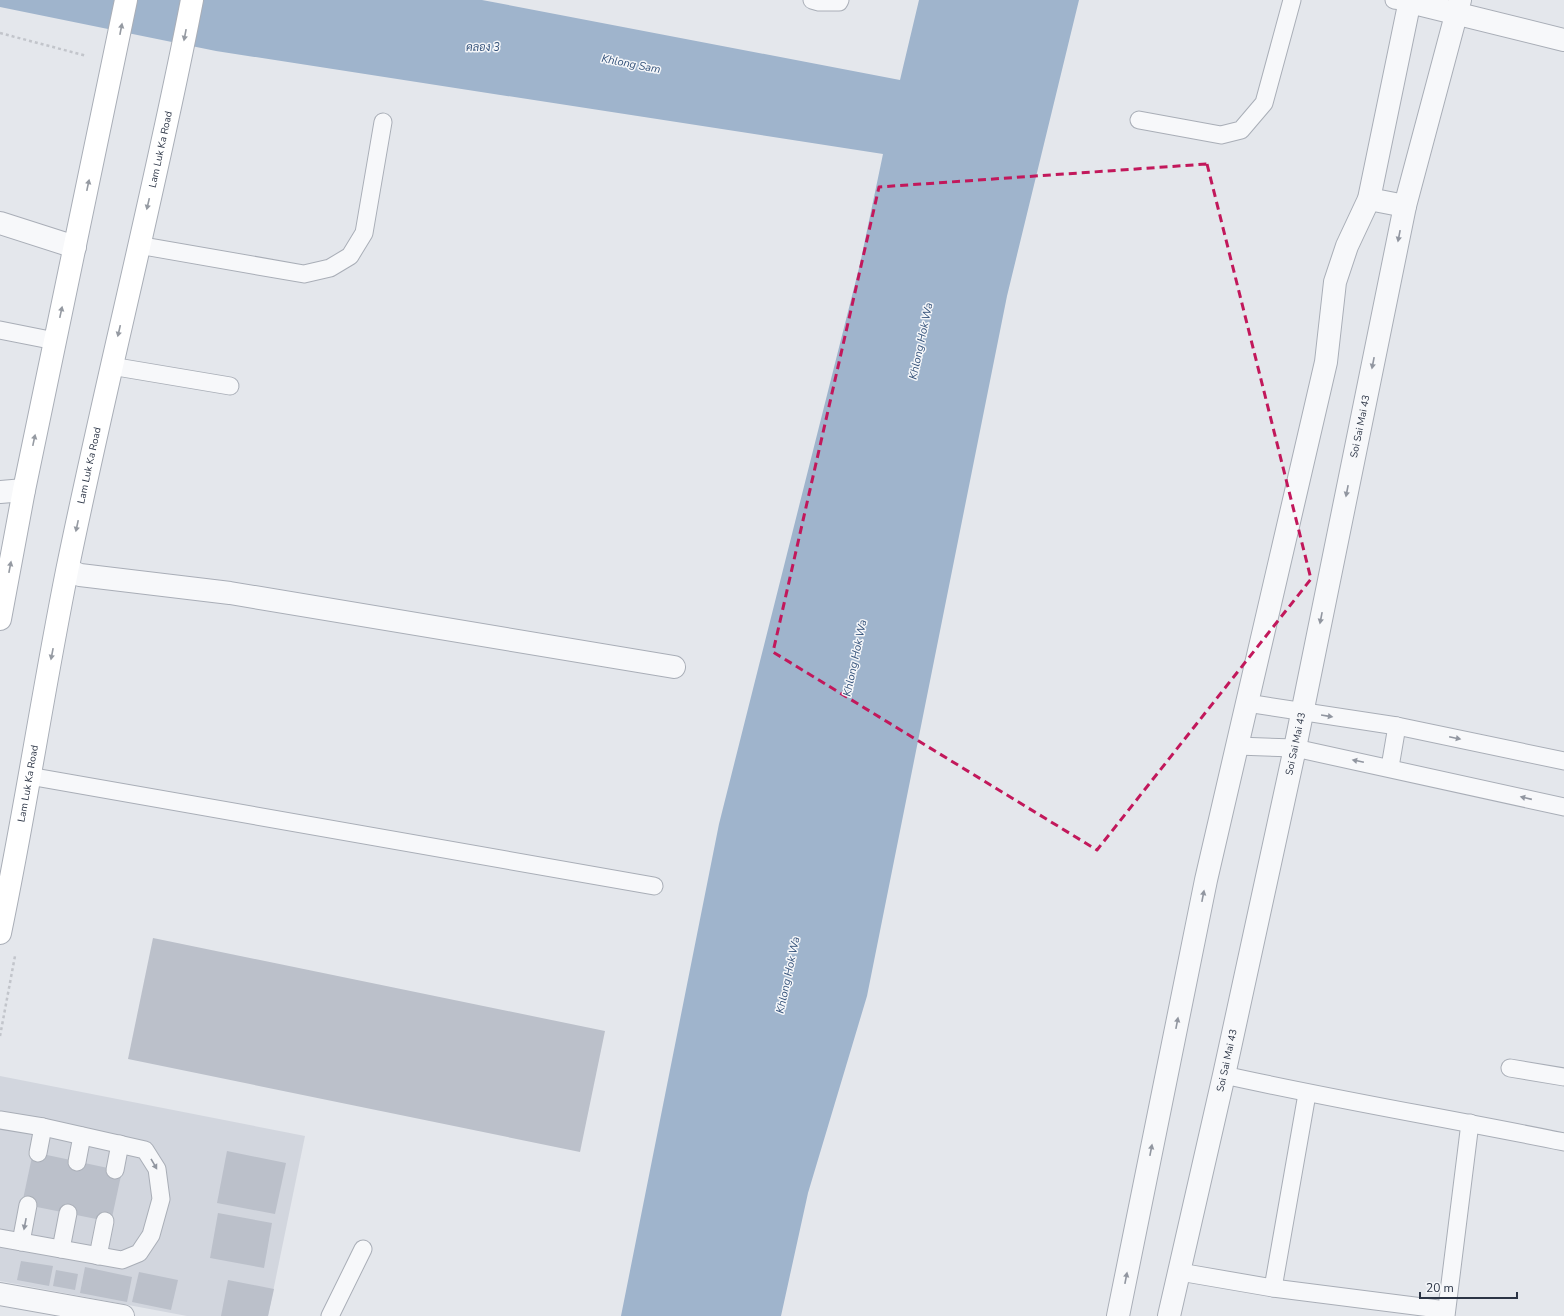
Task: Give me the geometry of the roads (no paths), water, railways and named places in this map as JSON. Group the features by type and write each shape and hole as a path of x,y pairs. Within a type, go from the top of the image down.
{"main road":[{"path":"0,619 24,490 115,60 126,0"},
{"name":"Lam Luk Ka Road","path":"0,933 68,570 111,366 178,70 192,0"}],"street":[{"path":"1118,1316 1206,880 1326,362 1335,282 1347,246 1370,198 1405,1 1458,7 1564,40"},
{"name":"Soi Sai Mai 43","path":"1169,1316 1224,1076 1295,748 1405,206 1458,7"},
{"path":"1370,198 1405,206"},
{"path":"0,223 75,247"},
{"path":"0,492 24,490"},
{"path":"68,570 80,575 230,593 674,667"},
{"path":"0,1294 123,1316"}],"lane":[{"path":"812,0 839,2 840,0"},
{"path":"1139,120 1221,135 1241,130 1264,103 1292,0"},
{"path":"138,245 304,274 330,268 350,256 364,233 383,122"},
{"path":"0,330 55,341"},
{"path":"111,366 230,386"},
{"path":"1247,702 1302,712 1398,726 1564,761"},
{"path":"1390,768 1398,726"},
{"path":"1237,746 1295,748 1564,807"},
{"path":"29,776 654,886"},
{"path":"1510,1068 1564,1077"},
{"path":"1224,1076 1307,1094 1470,1123 1564,1142"},
{"path":"1273,1288 1307,1094"},
{"path":"0,1120 43,1127 145,1150 157,1169 161,1199 151,1235 139,1253 122,1260 0,1238"},
{"path":"1180,1272 1273,1288 1446,1313 1470,1123"},
{"path":"38,1153 43,1127"},
{"path":"77,1162 82,1136"},
{"path":"115,1170 120,1144"},
{"path":"21,1242 28,1205"},
{"path":"61,1249 68,1213"},
{"path":"98,1256 105,1221"},
{"path":"330,1316 363,1249"}],"water":[{"path":"0,0 482,0 900,80 919,0 1079,0 1007,296 867,996 808,1193 781,1316 621,1316 719,824 860,264 883,154 216,51 0,7"}],"water label":[{"name":"คลอง 3","path":"483,47"},
{"name":"Khlong Sam","path":"631,64"},
{"name":"Khlong Hok Wa","path":"921,341"},
{"name":"Khlong Hok Wa","path":"855,658"},
{"name":"Khlong Hok Wa","path":"788,975"}]}
